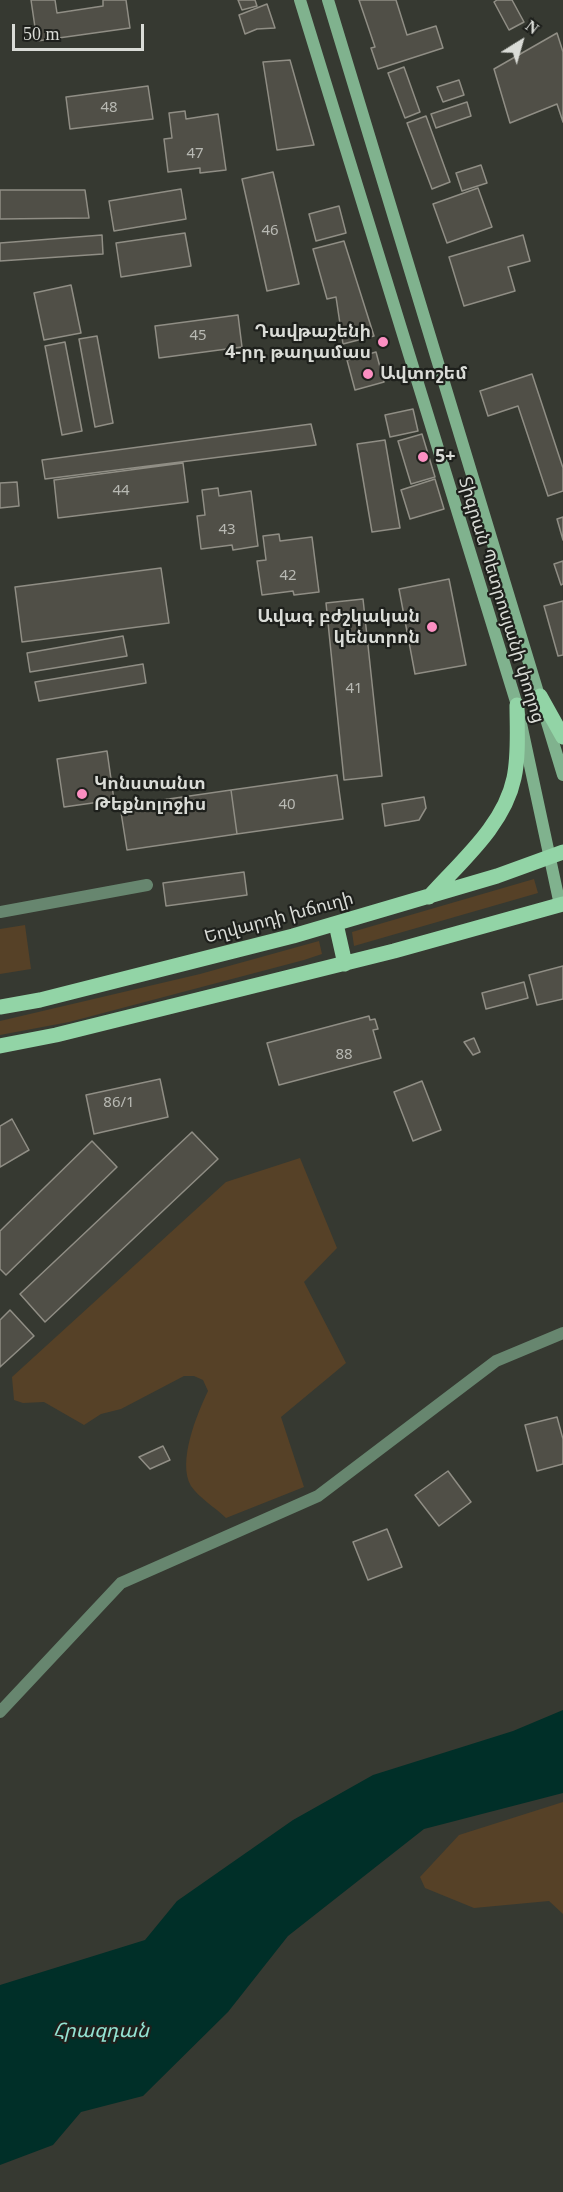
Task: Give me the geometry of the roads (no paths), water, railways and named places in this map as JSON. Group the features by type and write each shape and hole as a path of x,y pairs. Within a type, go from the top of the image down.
{"main road":[{"name":"Տիգրան Պետրոսյանի փողոց","path":"300,0 517,705 556,854 562,904"},
{"name":"Տիգրան Պետրոսյանի փողոց","path":"328,0 563,775"},
{"path":"540,696 563,737"},
{"path":"429,897 489,831 503,808 514,779 517,705"},
{"name":"Եղվարդի խճուղի","path":"0,1007 51,997 336,924 429,897 556,854"},
{"path":"0,1046 56,1035 345,964 562,904"},
{"path":"336,924 345,964"}],"street":[{"path":"0,912 147,885"},
{"path":"0,1712 121,1583 318,1496 496,1361 563,1333"}],"water":[{"name":"Հրազդան","path":"563,1710 563,1793 424,1829 288,1936 228,2012 143,2096 81,2112 53,2145 0,2165 0,1985 145,1940 177,1901 293,1820 373,1775 513,1731"}],"place":[{"name":"Դավթաշենի 4-րդ թաղամաս","path":"383,342"},
{"name":"Ավտոշեմ","path":"368,374"},
{"name":"5+","path":"423,457"},
{"name":"Ավագ բժշկական կենտրոն","path":"432,627"},
{"name":"Կոնստանտ Թեքնոլոջիս","path":"82,794"}]}
